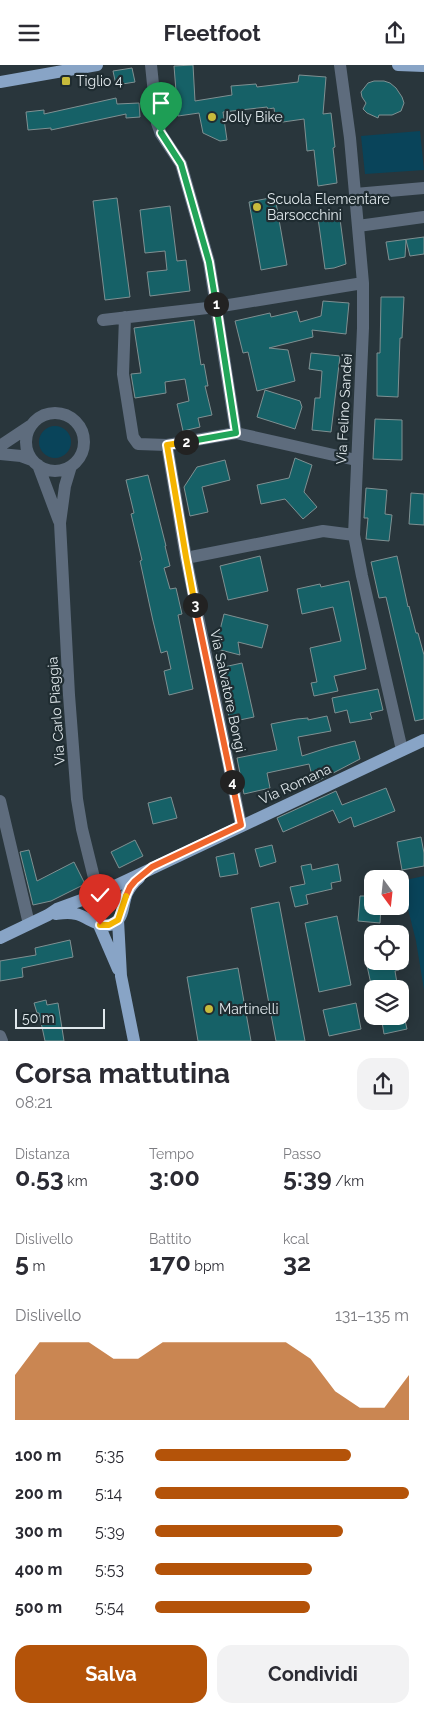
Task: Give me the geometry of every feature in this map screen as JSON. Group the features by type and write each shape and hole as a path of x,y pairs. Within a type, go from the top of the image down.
{"main road":[{"path":"0,83 98,65"},
{"path":"398,65 424,66"},
{"name":"Via Romana","path":"0,938 57,909 98,894 424,740"},
{"name":"Via Romana","path":"120,913 130,887 152,867"},
{"path":"121,977 96,922 89,913 89,905 98,894 107,893 115,895 120,901 121,977 134,1041"},
{"name":"Via Romana","path":"48,915 70,913 96,922"},
{"path":"96,922 109,925 120,913"}],"street":[{"path":"151,65 157,123 161,133 181,164 209,262 236,433"},
{"name":"Via Felino Sandei","path":"340,65 350,138 362,283 363,328 354,535 402,750"},
{"path":"355,194 424,188"},
{"path":"358,226 424,217"},
{"path":"103,320 216,307 362,283"},
{"path":"125,317 123,374 133,437 138,443 167,445 236,433 356,460"},
{"path":"0,446 30,426 41,416 56,413 70,417 77,423 82,431 84,446 80,455 71,466 54,471 21,456 0,454"},
{"path":"30,426 26,434 26,444 35,463"},
{"name":"Via Salvatore Bongi","path":"167,445 186,557 241,825"},
{"name":"Via Carlo Piaggia","path":"35,463 60,523"},
{"name":"Via Carlo Piaggia","path":"71,466 64,486 60,523 69,695 77,799 82,829 98,894"},
{"path":"186,557 323,531 354,535"},
{"path":"0,801 30,924"},
{"path":"0,1036 2,1041"}],"shaded area":[{"path":"420,131 424,170 365,174 361,136"},
{"path":"55,426 61,427 66,431 70,436 70,448 66,453 61,457 55,458 49,457 44,453 40,448 39,442 40,436 44,431 49,427"},
{"path":"424,876 424,990 416,941 409,913 409,879"}],"building":[{"path":"193,65 195,101 232,95 231,86 256,84 257,87 298,82 299,75 326,77 323,114 331,113 337,183 318,186 314,150 307,151 304,119 276,123 274,108 268,109 267,107 223,112 227,140 220,141 203,133 199,113 178,116 174,66"},
{"path":"132,68 135,82 116,85 113,71"},
{"path":"384,81 396,88 404,103 401,111 392,115 379,115 378,118 363,109 366,103 361,92 368,83"},
{"path":"116,98 117,104 139,103 140,117 126,118 126,114 51,130 51,128 28,130 26,112 44,110 44,114"},
{"path":"275,197 287,265 261,270 249,202"},
{"path":"117,198 130,297 105,300 93,201"},
{"path":"170,206 177,261 186,260 190,291 150,296 147,272 167,270 165,251 145,253 140,210"},
{"path":"318,218 340,219 346,264 325,269"},
{"path":"424,237 424,254 410,256 406,240 405,257 389,260 386,242"},
{"path":"381,297 404,297 402,338 400,338 398,397 377,396 377,353 380,353"},
{"path":"323,301 349,303 346,334 312,330 313,337 269,348 288,350 295,381 257,391 248,352 243,353 235,321 270,313 271,317 297,311 300,322 321,316"},
{"path":"194,320 201,365 204,364 208,386 205,386 212,415 198,418 200,427 183,431 177,404 189,401 185,379 165,382 166,393 135,398 131,374 141,373 134,328"},
{"path":"311,353 340,356 331,432 312,430 315,398 320,398 322,371 309,369"},
{"path":"265,390 300,401 302,407 295,429 257,417"},
{"path":"375,419 402,420 402,460 373,459"},
{"path":"295,458 312,465 304,492 317,507 303,519 285,499 261,504 257,485 289,478"},
{"path":"225,460 230,480 202,487 208,512 190,516 184,487 197,467"},
{"path":"148,475 170,566 164,568 170,589 176,588 182,614 178,615 193,689 169,695 164,671 171,669 167,651 161,653 153,621 140,561 142,560 131,514 134,513 126,480"},
{"path":"366,488 387,490 385,514 392,515 389,541 366,539 368,518 364,518"},
{"path":"411,493 424,494 424,525 409,524"},
{"path":"260,556 268,591 228,600 220,566"},
{"path":"397,556 408,607 424,655 424,719 415,721 386,597 379,598 371,562"},
{"path":"349,581 366,669 334,676 338,691 314,696 311,683 317,682 310,648 341,641 333,607 302,614 297,589 320,584 321,587"},
{"path":"224,614 268,625 262,648 238,642 240,655 213,648 216,633 219,634"},
{"path":"242,663 254,717 230,722 219,668"},
{"path":"378,689 383,710 370,713 372,719 350,723 347,710 335,713 332,698"},
{"path":"327,716 331,731 298,737 302,756 355,741 360,759 314,783 309,764 267,773 270,788 244,794 237,758 277,750 271,724"},
{"path":"386,788 395,811 354,827 351,817 339,823 333,810 283,832 277,818 336,791 342,805"},
{"path":"171,797 177,818 153,824 148,803"},
{"path":"421,837 424,866 402,870 397,842"},
{"path":"135,840 143,856 119,868 111,852"},
{"path":"272,845 276,862 260,867 255,849"},
{"path":"29,850 37,881 74,862 85,884 51,901 33,905 20,852"},
{"path":"234,853 238,874 220,877 216,857"},
{"path":"311,864 312,870 338,864 341,881 331,883 332,889 306,895 308,904 295,907 290,887 305,884 301,866"},
{"path":"360,896 364,896 364,915 380,915 380,923 358,921"},
{"path":"279,902 305,1041 276,1041 251,908"},
{"path":"337,916 351,985 319,992 305,923"},
{"path":"70,940 73,957 22,968 23,977 0,981 0,961 36,955 35,948"},
{"path":"238,968 251,1041 198,1041 187,977"},
{"path":"368,970 399,970 395,971 396,980 370,980"},
{"path":"46,1000 47,1005 58,1003 64,1041 45,1041 39,1013 37,1013 34,1003"},
{"path":"356,1003 361,1029 329,1036 323,1010"},
{"path":"382,1025 406,1025 407,1029 384,1034"}],"place":[{"name":"Tiglio 4","path":"66,81"},
{"name":"Jolly Bike","path":"212,117"},
{"name":"Scuola Elementare Barsocchini","path":"257,207"},
{"name":"Martinelli","path":"209,1009"}],"route":[{"path":"100,925 109,925 118,920 130,887 152,867 241,825 207,665 167,445 236,433 209,262 181,164 161,133"}]}
